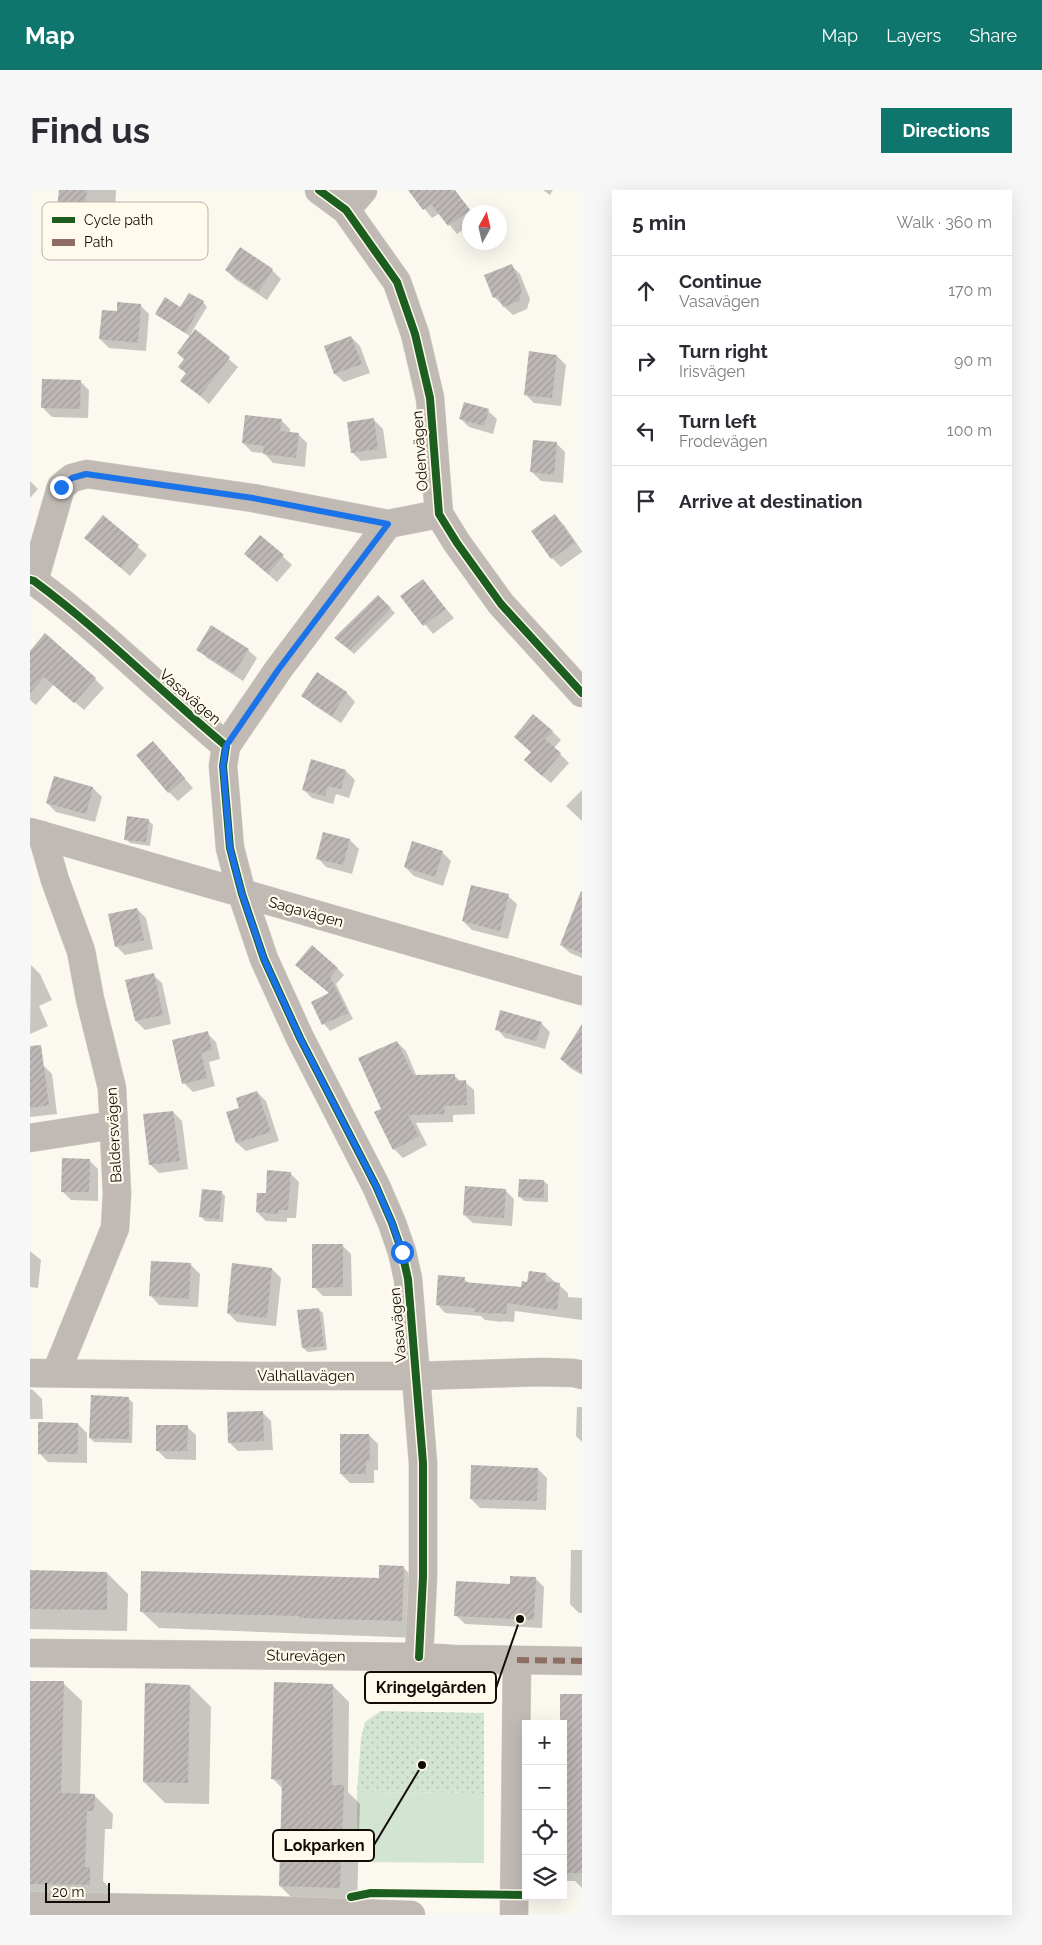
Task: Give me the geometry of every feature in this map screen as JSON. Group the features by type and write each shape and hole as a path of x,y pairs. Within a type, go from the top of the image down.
{"street":[{"name":"Odenvägen","path":"319,190 355,200 397,282 415,334 430,398 439,514 457,543 501,604 582,693"},
{"path":"32,580 61,487 72,478 86,474 253,498 388,524 439,514"},
{"path":"226,746 278,670 388,524"},
{"name":"Vasavägen","path":"32,580 72,609 226,746 223,766 230,848 242,894 264,959 300,1038 376,1186 402,1252 408,1279 423,1463 423,1577 420,1657"},
{"name":"Sagavägen","path":"36,834 582,991"},
{"name":"Baldersvägen","path":"36,834 56,880 81,951 90,999 112,1088 117,1194 115,1228 43,1373"},
{"path":"30,1138 114,1125"},
{"name":"Valhallavägen","path":"43,1373 416,1376 541,1372 582,1375"},
{"name":"Sturevägen","path":"30,1653 420,1657 582,1661"},
{"path":"514,1915 517,1660"},
{"path":"30,1906 411,1915"}],"green space":[{"path":"381,1711 484,1713 484,1793 357,1792 361,1738 365,1722"},
{"path":"357,1792 484,1793 484,1863 357,1862"}],"building":[{"path":"59,190 87,190 86,202 58,202"},
{"path":"408,190 455,190 466,205 462,205 462,216 448,226 431,204 423,210"},
{"path":"240,247 273,269 258,292 225,270"},
{"path":"512,264 522,289 519,301 503,307 498,296 493,298 484,275"},
{"path":"189,293 204,301 185,333 155,314 165,297 180,307"},
{"path":"117,302 141,304 138,343 99,339 102,310 117,311"},
{"path":"195,329 230,357 200,396 180,381 186,373 178,367 184,359 177,353"},
{"path":"351,336 362,364 334,374 324,346"},
{"path":"529,351 557,355 552,398 524,395"},
{"path":"42,379 81,380 80,409 41,408"},
{"path":"464,402 489,409 484,426 459,419"},
{"path":"245,415 282,419 280,431 299,433 296,458 263,454 264,446 242,443"},
{"path":"374,418 378,449 351,453 347,422"},
{"path":"533,440 557,442 554,475 530,472"},
{"path":"555,514 575,543 551,559 531,531"},
{"path":"103,515 139,545 121,568 84,538"},
{"path":"260,535 284,555 268,574 244,554"},
{"path":"423,579 446,609 423,626 400,596"},
{"path":"378,595 391,608 350,650 334,638"},
{"path":"211,625 249,649 234,673 196,650"},
{"path":"45,633 96,678 74,703 44,677 30,693 30,651"},
{"path":"317,672 347,692 332,716 301,696"},
{"path":"533,714 553,731 545,739 561,753 542,776 524,760 531,752 514,737"},
{"path":"153,741 185,778 168,793 136,755"},
{"path":"311,759 346,770 341,789 328,786 325,796 302,790"},
{"path":"54,776 93,787 86,814 46,803"},
{"path":"127,816 149,819 146,842 124,840"},
{"path":"323,832 350,839 343,865 316,859"},
{"path":"412,841 443,851 435,877 404,867"},
{"path":"471,885 509,894 500,931 462,921"},
{"path":"582,892 582,953 560,945"},
{"path":"137,908 144,940 115,947 108,914"},
{"path":"312,945 338,968 330,977 348,1013 322,1025 311,1002 329,993 295,965"},
{"path":"154,973 163,1015 135,1021 125,980"},
{"path":"500,1010 542,1022 536,1041 495,1030"},
{"path":"582,1024 582,1073 560,1059"},
{"path":"208,1031 212,1050 201,1053 207,1078 182,1084 172,1040"},
{"path":"397,1041 413,1075 455,1074 455,1081 466,1080 467,1105 444,1106 445,1114 408,1115 419,1136 393,1150 374,1112 381,1109 358,1058"},
{"path":"41,1045 49,1105 30,1108 30,1046"},
{"path":"257,1091 271,1132 236,1143 226,1112 239,1108 236,1098"},
{"path":"173,1111 180,1161 149,1165 143,1114"},
{"path":"62,1158 90,1159 89,1192 61,1192"},
{"path":"267,1170 291,1172 288,1210 279,1210 278,1214 256,1212 257,1193 266,1193"},
{"path":"519,1179 544,1180 544,1198 518,1197"},
{"path":"465,1186 506,1189 504,1218 463,1215"},
{"path":"202,1189 222,1191 219,1219 199,1217"},
{"path":"312,1244 343,1244 343,1287 312,1288"},
{"path":"151,1261 191,1263 189,1299 149,1296"},
{"path":"232,1263 272,1268 267,1318 227,1313"},
{"path":"529,1271 546,1273 545,1281 560,1283 557,1310 507,1303 506,1314 495,1314 475,1312 475,1308 436,1305 438,1275 465,1277 464,1282 521,1287 522,1281 527,1282"},
{"path":"319,1308 324,1346 302,1348 297,1310"},
{"path":"91,1395 129,1397 129,1439 89,1438"},
{"path":"263,1411 264,1441 228,1443 227,1412"},
{"path":"38,1422 78,1423 78,1454 38,1454"},
{"path":"156,1425 188,1425 187,1451 156,1451"},
{"path":"340,1434 369,1434 370,1461 366,1462 366,1474 340,1474"},
{"path":"471,1465 538,1468 537,1501 470,1499"},
{"path":"379,1565 404,1566 402,1621 140,1612 141,1571 379,1578"},
{"path":"30,1570 107,1572 107,1610 30,1609"},
{"path":"510,1576 536,1577 534,1620 454,1616 456,1581 510,1584"},
{"path":"30,1681 64,1681 61,1793 95,1794 94,1811 87,1811 85,1867 90,1867 90,1885 30,1884"},
{"path":"274,1682 333,1684 332,1785 344,1785 340,1888 279,1886 282,1780 271,1779"},
{"path":"145,1683 190,1685 188,1783 143,1782"},
{"path":"560,1694 582,1694 582,1873 567,1873 567,1720 560,1720"}],"marked path":[{"path":"517,1660 582,1661"}],"cycle path":[{"path":"319,190 346,210 397,282 415,334 430,398 439,514 457,543 501,604 582,693"},
{"path":"30,580 34,581 84,620 226,746 223,766 230,848 242,894 264,959 300,1038 376,1186 402,1252 408,1279 423,1463 423,1577 419,1657"},
{"path":"351,1897 371,1893 522,1895"}],"place":[{"name":"Kringelgården","path":"520,1619"},
{"name":"Lokparken","path":"422,1765"}],"route":[{"path":"61,487 72,478 86,474 253,498 388,524 278,670 226,746 223,766 230,848 242,894 264,959 300,1038 376,1186 402,1252"}]}
